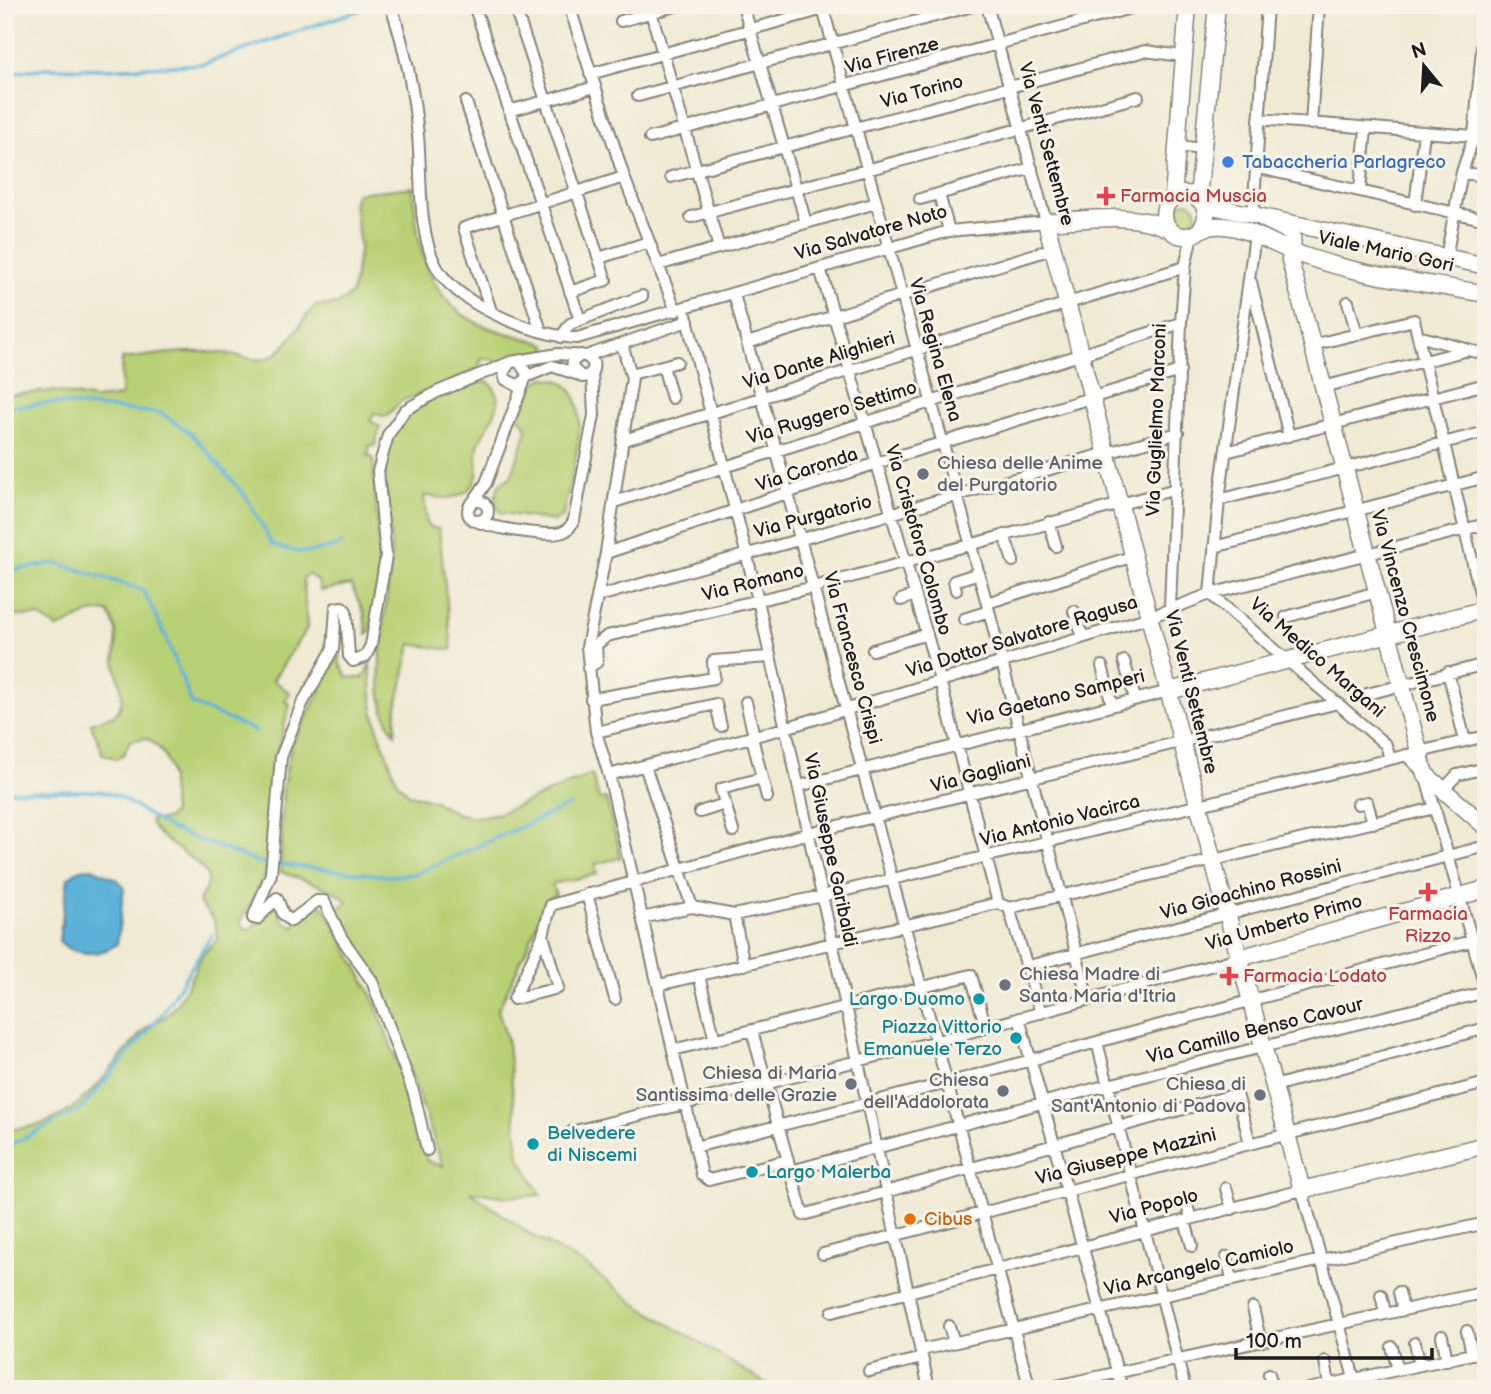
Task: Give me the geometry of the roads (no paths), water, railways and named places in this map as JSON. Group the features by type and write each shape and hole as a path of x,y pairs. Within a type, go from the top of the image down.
{"street":[{"path":"391,5 411,74 426,238 435,264 447,282 465,298 491,311 561,337 565,328 580,320 642,296"},
{"path":"483,5 475,8 580,320"},
{"path":"514,5 606,280 570,292"},
{"name":"Via Giuseppe Garibaldi","path":"569,5 624,177 658,265 688,321 712,412 758,600 929,1389"},
{"path":"621,21 650,9 679,5"},
{"path":"743,5 806,223"},
{"path":"590,74 822,7 838,5"},
{"path":"638,96 976,5"},
{"name":"Via Venti Settembre","path":"987,5 1198,805 1356,1384"},
{"name":"Via Firenze","path":"650,138 1142,5"},
{"path":"1169,229 1164,216 1170,200 1188,5"},
{"path":"1116,218 1160,224 1180,235 1196,232 1206,218 1200,201 1217,5"},
{"path":"1256,5 1267,6 1255,167 1257,216 1293,235 1296,241 1292,251"},
{"path":"1311,124 1319,5"},
{"path":"1446,258 1462,172 1474,136 1486,5"},
{"name":"Via Regina Elena","path":"822,7 958,494 1003,662 1075,954 1089,997"},
{"path":"650,9 719,248"},
{"name":"Via Torino","path":"671,177 1145,51 1182,56"},
{"path":"509,111 595,87"},
{"path":"691,217 1138,97"},
{"path":"466,102 541,331"},
{"path":"1259,119 1486,137"},
{"path":"1360,190 1366,129"},
{"path":"1415,205 1424,133"},
{"path":"1176,146 1204,149"},
{"path":"1255,167 1486,220"},
{"path":"920,199 1032,168"},
{"path":"1462,172 1486,177"},
{"path":"491,311 464,228 624,177"},
{"path":"939,194 948,231"},
{"path":"1116,218 1183,194 1200,201"},
{"name":"Viale Mario Gori","path":"1200,201 1486,266"},
{"path":"658,265 876,203"},
{"name":"Via Salvatore Noto","path":"561,337 591,335 948,231 1116,218"},
{"name":"Viale Mario Gori","path":"1196,232 1219,225 1340,266 1486,294"},
{"name":"Via Guglielmo Marconi","path":"1170,608 1181,323 1185,267 1196,232"},
{"path":"1210,594 1219,500 1255,235"},
{"path":"599,258 649,242"},
{"path":"747,343 1052,249"},
{"name":"Via Vincenzo Crescimone","path":"1292,251 1290,260 1402,685 1412,754 1437,800"},
{"name":"Via Dante Alighieri","path":"624,440 1185,267"},
{"name":"Via Cristoforo Colombo","path":"820,268 973,795 988,857 1040,1008"},
{"path":"1249,276 1289,436"},
{"name":"Via Francesco Crispi","path":"734,294 803,539 878,817 933,1039 1030,1389"},
{"path":"1348,302 1357,334"},
{"path":"1312,345 1414,320 1485,612"},
{"path":"594,403 572,363 583,356 688,321"},
{"name":"Via Ruggero Settimo","path":"614,502 1181,323"},
{"path":"1418,336 1486,354"},
{"path":"479,376 516,385 552,366 578,375 593,369 622,344"},
{"path":"622,344 631,374 624,440 606,553 587,647 588,668 596,732 609,775 695,1147 946,1086 1486,937"},
{"path":"1323,387 1468,350"},
{"path":"428,1150 414,1094 372,981 341,937 329,905 324,901 317,901 291,921 283,914 277,898 257,919 253,918 253,914 271,874 281,757 302,704 334,649 336,608 342,607 346,611 349,656 353,660 365,657 374,635 386,556 378,471 388,435 415,402 479,376 514,363 558,354 583,356 593,369 594,403 574,520 570,528 555,534 491,528 472,519 468,510 486,483 513,404 525,379 526,368 514,363"},
{"path":"631,374 677,362"},
{"path":"513,404 504,371 514,363"},
{"path":"663,366 672,398"},
{"name":"Via Caronda","path":"606,553 943,443 1180,371"},
{"path":"1226,452 1486,384"},
{"path":"1219,500 1486,432"},
{"name":"Via Purgatorio","path":"599,596 747,552 803,539 1178,433"},
{"path":"1214,547 1486,477"},
{"path":"472,519 482,520 487,509 486,483"},
{"name":"Via Romano","path":"588,668 597,662 596,645 602,639 814,587 1119,502 1176,489"},
{"path":"473,502 512,528"},
{"path":"1049,522 1056,545"},
{"name":"Via Dottor Salvatore Ragusa","path":"609,775 785,728 1150,617 1210,594 1486,524"},
{"path":"1004,535 1013,561"},
{"path":"964,619 988,607 1134,556"},
{"path":"1474,567 1486,564"},
{"path":"956,590 954,581 979,573"},
{"path":"1286,617 1377,592"},
{"name":"Via Medico Margani","path":"1210,594 1386,745 1390,759"},
{"path":"901,600 915,595"},
{"path":"1074,611 1083,637"},
{"name":"Via Gaetano Samperi","path":"799,786 1485,612"},
{"path":"873,650 926,634"},
{"path":"591,699 715,678 713,661 769,657"},
{"path":"1124,661 1135,699"},
{"path":"1367,694 1486,664"},
{"path":"1102,666 1112,705"},
{"path":"1448,672 1465,741"},
{"path":"746,702 768,797"},
{"name":"Via Gagliani","path":"543,935 551,905 634,880 809,833 973,795 1182,740 1338,703"},
{"path":"596,732 716,704 722,726"},
{"name":"Via Antonio Vacirca","path":"642,918 691,907 733,915 822,896 1486,736"},
{"path":"645,766 691,907"},
{"path":"659,985 1004,906 1061,896 1373,823 1437,800 1457,775 1486,768"},
{"path":"733,831 720,789 762,778"},
{"path":"1437,800 1486,827"},
{"path":"1437,800 1448,856 1486,991"},
{"path":"1358,804 1367,802 1373,823"},
{"path":"700,812 725,804"},
{"name":"Via Gioachino Rossini","path":"1025,967 1486,846"},
{"name":"Via Umberto Primo","path":"571,1132 933,1039 986,1028 1040,1008 1239,958 1486,889"},
{"path":"587,894 615,999"},
{"path":"733,915 744,965"},
{"path":"543,935 558,988 514,999 537,948 543,935"},
{"path":"673,1051 971,975 986,1028"},
{"path":"699,976 715,1040"},
{"name":"Via Camillo Benso Cavour","path":"695,1147 702,1175 709,1180 876,1148 1108,1085 1486,991"},
{"path":"1019,1018 1122,1389"},
{"path":"1275,1086 1486,1028"},
{"path":"752,1031 803,1215 1237,1094 1250,1143"},
{"path":"1100,1044 1185,1389"},
{"name":"Via Giuseppe Mazzini","path":"823,1254 1486,1083"},
{"name":"Via Popolo","path":"832,1312 1486,1145"},
{"path":"1226,1188 1232,1209"},
{"path":"1185,1198 1192,1246"},
{"name":"Via Arcangelo Camiolo","path":"869,1371 954,1342 1486,1223"},
{"path":"1227,1257 1232,1279"},
{"path":"1399,1292 1403,1309"},
{"path":"1042,1389 1260,1339 1486,1292"},
{"path":"1381,1295 1385,1312"},
{"path":"1253,1308 1260,1339"},
{"path":"949,1326 954,1342"},
{"path":"1467,1331 1472,1354"},
{"path":"1442,1336 1447,1360"},
{"path":"1415,1343 1420,1366"},
{"path":"1392,1347 1398,1370"},
{"path":"1308,1389 1329,1384 1356,1384 1398,1370 1486,1352"},
{"path":"1325,1362 1329,1384"},
{"path":"1269,1374 1273,1389"}],"water":[{"path":"92,868 118,880 124,887 117,944 102,951 87,953 72,950 59,941 68,878 80,869"}],"waterway":[{"path":"5,79 17,72 47,68 105,69 203,64 371,6"},
{"path":"5,407 52,403 161,413 192,434 247,498 272,544 299,552 342,544"},
{"path":"5,571 58,563 143,590 165,635 192,704 256,731"},
{"path":"5,791 100,791 118,796 169,828 257,862 389,876 415,874 570,805"},
{"path":"5,1143 12,1144 81,1109 162,1014 212,935"}],"place":[{"name":"Tabaccheria Parlagreco","path":"1228,162"},
{"name":"Farmacia Muscia","path":"1106,196"},
{"name":"Chiesa delle Anime del Purgatorio","path":"923,474"},
{"name":"Farmacia Rizzo","path":"1428,892"},
{"name":"Farmacia Lodato","path":"1229,976"},
{"name":"Chiesa Madre di Santa Maria d'Itria","path":"1005,985"},
{"name":"Largo Duomo","path":"979,999"},
{"name":"Piazza Vittorio Emanuele Terzo","path":"1016,1038"},
{"name":"Chiesa di Maria Santissima delle Grazie","path":"851,1084"},
{"name":"Chiesa dell'Addolorata","path":"1003,1091"},
{"name":"Chiesa di Sant'Antonio di Padova","path":"1260,1095"},
{"name":"Belvedere di Niscemi","path":"533,1144"},
{"name":"Largo Malerba","path":"752,1172"},
{"name":"Cibus","path":"910,1219"}]}
